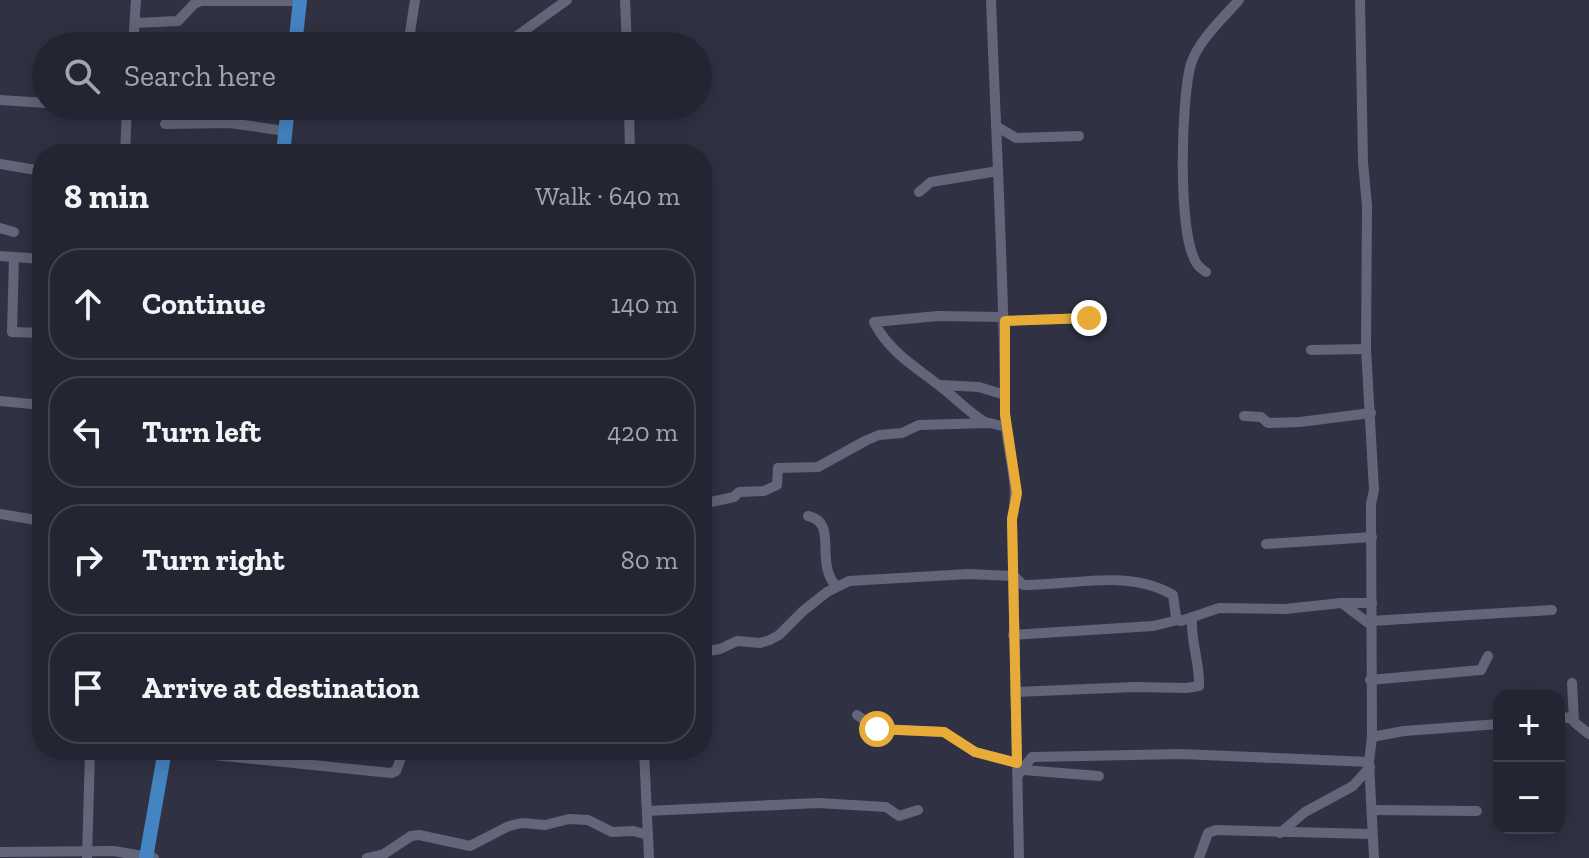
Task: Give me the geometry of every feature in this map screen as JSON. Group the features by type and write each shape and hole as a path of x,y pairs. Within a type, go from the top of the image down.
{"highway":[{"path":"297,32 300,0"},
{"path":"284,144 286,120"},
{"path":"149,857 164,760"}],"street":[{"path":"134,32 136,0"},
{"path":"135,23 178,21 201,1 300,0"},
{"path":"410,32 415,0"},
{"path":"522,32 567,0"},
{"path":"625,0 626,32"},
{"path":"991,0 1005,319 1006,427 1017,493 1012,519 1019,858"},
{"path":"1206,272 1193,256 1185,212 1185,95 1197,50 1239,0"},
{"path":"1360,0 1363,162 1367,206 1366,349 1374,490 1370,680 1374,858"},
{"path":"0,100 32,102"},
{"path":"125,144 126,120"},
{"path":"629,120 630,144"},
{"path":"165,124 230,123 285,131"},
{"path":"996,126 1016,138 1079,136"},
{"path":"0,164 32,169"},
{"path":"919,192 931,182 998,171"},
{"path":"0,228 14,232"},
{"path":"0,256 32,258"},
{"path":"14,257 12,332 32,333"},
{"path":"987,423 966,410 887,343 874,322 938,316 1089,318"},
{"path":"1311,350 1366,349"},
{"path":"940,385 979,387 1005,395"},
{"path":"0,401 32,404"},
{"path":"1244,416 1261,417 1268,423 1289,423 1371,413"},
{"path":"712,502 734,497 739,492 770,488 777,485 778,468 818,467 879,435 902,433 919,425 987,423 1006,427"},
{"path":"0,514 32,519"},
{"path":"808,516 817,517 824,526 826,569 836,586"},
{"path":"1266,544 1372,537"},
{"path":"712,650 737,641 760,643 770,640 836,586 864,579 968,574 1014,576 1023,585 1095,580 1152,585 1173,595 1178,620"},
{"path":"1341,603 1371,623 1402,618 1528,614 1552,610"},
{"path":"1013,635 1153,626 1219,608 1285,609 1372,603"},
{"path":"1015,692 1199,686 1200,668 1192,637 1192,617"},
{"path":"1370,680 1481,670 1488,656"},
{"path":"1572,683 1573,719 1575,725 1589,734"},
{"path":"857,715 877,729 944,732 975,752 1019,770 1099,776"},
{"path":"1565,717 1573,719"},
{"path":"1372,737 1404,731 1493,724"},
{"path":"1019,770 1032,757 1181,754 1370,764"},
{"path":"87,854 90,760"},
{"path":"263,760 391,773 396,771 400,760"},
{"path":"644,760 649,858"},
{"path":"1280,833 1305,812 1353,786 1370,764"},
{"path":"647,811 818,803 886,807 899,816 918,810"},
{"path":"1372,810 1477,811"},
{"path":"367,858 384,854 411,836 470,846 509,826 522,823 545,825 569,819 588,820 612,832 633,831 648,835"},
{"path":"1199,858 1208,833 1216,830 1372,834"},
{"path":"0,852 87,854 114,851 149,857"}],"route":[{"path":"877,729 944,732 975,752 1017,763 1012,544 1012,519 1017,493 1005,414 1005,321 1089,318"}]}
